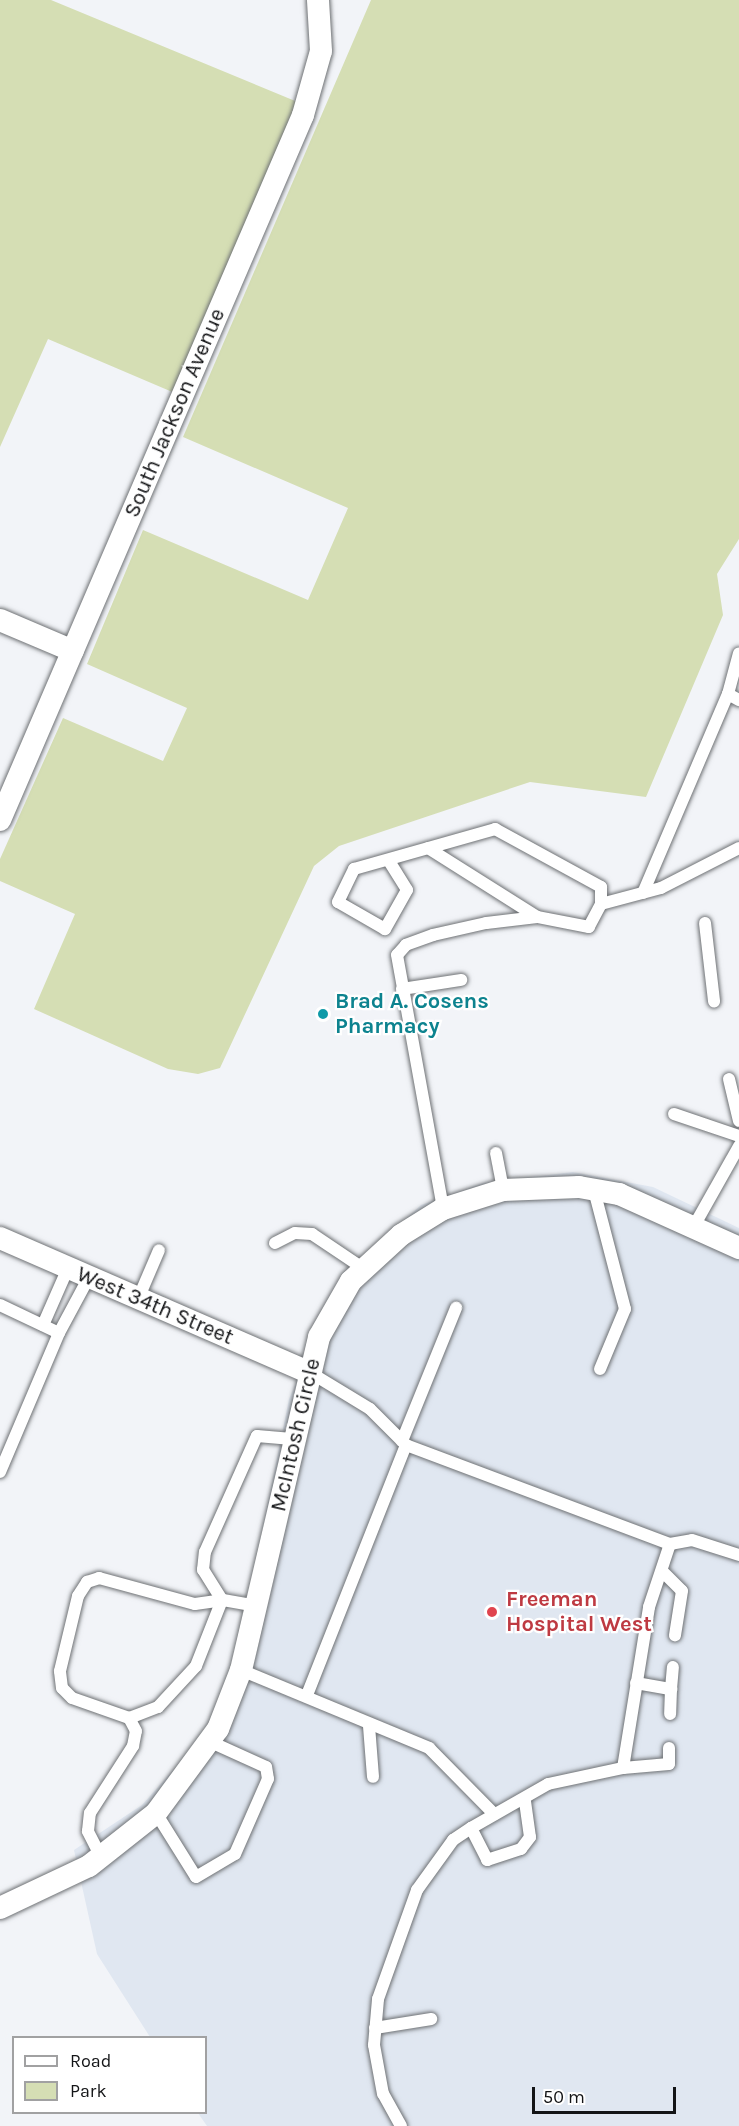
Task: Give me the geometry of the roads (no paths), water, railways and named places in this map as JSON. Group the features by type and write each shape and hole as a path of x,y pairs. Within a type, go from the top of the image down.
{"street":[{"name":"South Jackson Avenue","path":"0,820 303,115 321,51 318,0"},
{"path":"0,620 73,651"},
{"name":"McIntosh Circle","path":"0,1908 60,1883 101,1857 156,1813 211,1742 241,1670 319,1337 334,1307 364,1269 401,1235 444,1209 503,1190 594,1190 619,1194 739,1248"},
{"name":"West 34th Street","path":"0,1238 311,1373"}],"lane":[{"path":"643,893 733,697 739,653"},
{"path":"389,861 407,890 385,929 338,902 354,869 389,861 495,829 601,887 601,904 589,927 537,917 486,923 406,945 397,954 444,1209"},
{"path":"428,848 537,917"},
{"path":"601,904 643,893 739,848"},
{"path":"705,923 714,1001"},
{"path":"402,989 460,980"},
{"path":"729,1079 739,1121"},
{"path":"674,1114 739,1136"},
{"path":"694,1226 739,1146"},
{"path":"496,1153 503,1190"},
{"path":"594,1190 625,1309 600,1369"},
{"path":"275,1243 295,1233 312,1234 364,1269"},
{"path":"138,1299 159,1250"},
{"path":"44,1325 68,1268"},
{"path":"0,1472 59,1333 89,1277"},
{"path":"0,1305 59,1333"},
{"path":"307,1695 456,1308"},
{"path":"311,1373 370,1409 404,1443 670,1544 692,1540 739,1555"},
{"path":"222,1600 203,1570 205,1552 249,1448 257,1436 295,1439"},
{"path":"623,1768 649,1607 670,1544"},
{"path":"662,1571 682,1591 675,1635"},
{"path":"222,1600 196,1666 158,1707 129,1718 72,1698 62,1688 60,1671 87,1582 99,1578 195,1604 222,1600 257,1606"},
{"path":"670,1714 673,1667"},
{"path":"241,1670 307,1695 369,1726 429,1748 494,1814"},
{"path":"636,1683 671,1689"},
{"path":"101,1857 88,1832 90,1813 134,1746 136,1731 129,1718"},
{"path":"369,1726 373,1777"},
{"path":"156,1813 196,1877 235,1854 267,1773 253,1759 211,1742"},
{"path":"401,2126 379,2078 375,2028 391,1952 417,1890 453,1840 494,1814 525,1800 548,1784 623,1768 669,1764 669,1748"},
{"path":"471,1828 487,1860 521,1848 530,1837 525,1800"},
{"path":"375,2028 430,2019"}],"place":[{"name":"Brad A. Cosens Pharmacy","path":"323,1014"},
{"name":"Freeman Hospital West","path":"492,1612"}]}
